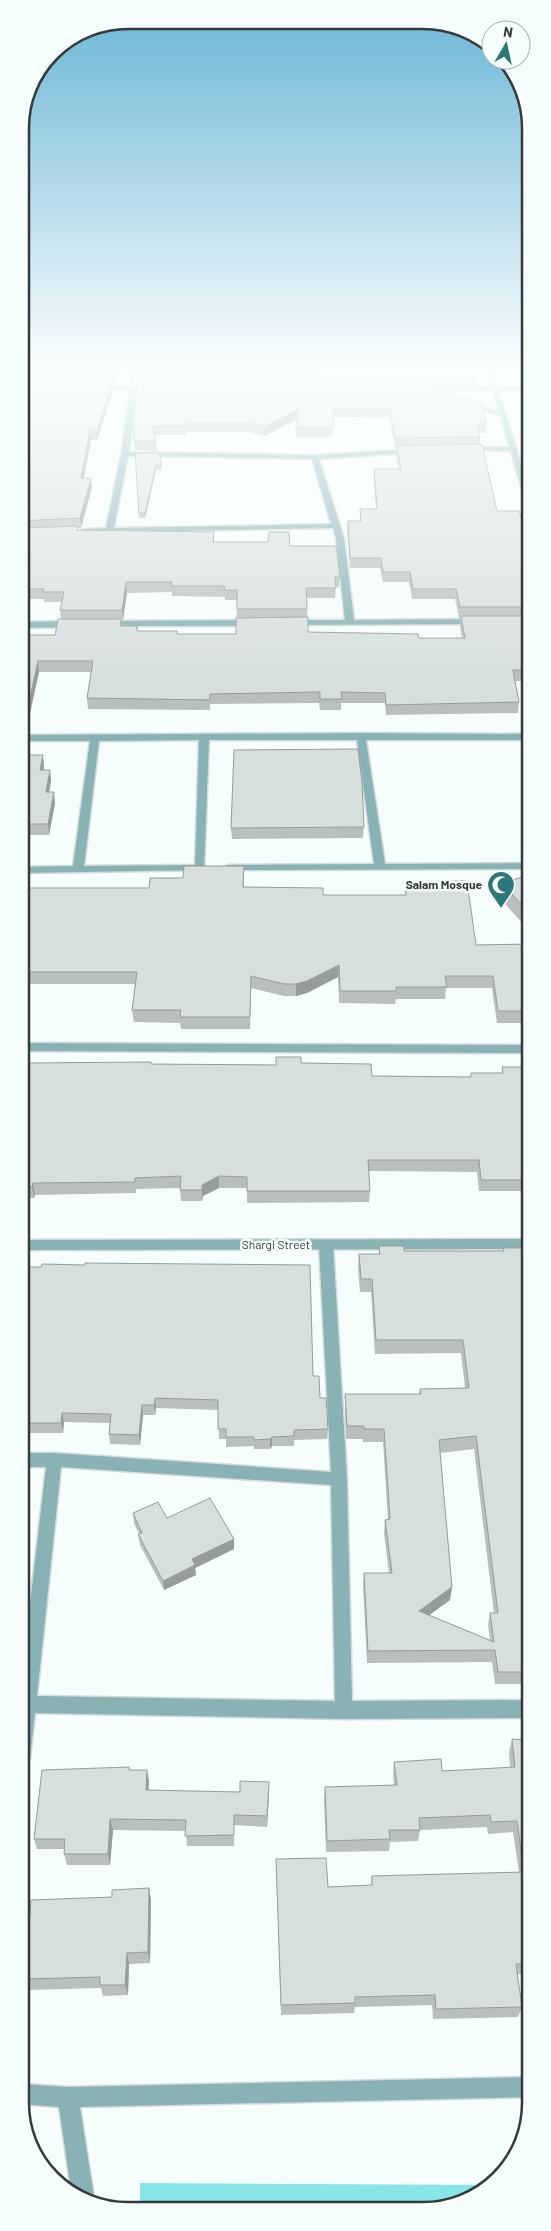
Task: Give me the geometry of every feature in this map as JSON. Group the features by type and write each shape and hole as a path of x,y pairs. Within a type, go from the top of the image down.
{"street":[{"path":"110,530 121,474"},
{"path":"319,474 340,538 350,623"},
{"path":"73,532 335,526"},
{"path":"280,623 492,622"},
{"path":"100,624 260,623"},
{"path":"29,625 80,624"},
{"path":"361,736 380,867"},
{"path":"204,737 210,868"},
{"path":"29,738 522,737"},
{"path":"78,870 95,738"},
{"path":"29,870 522,866"},
{"path":"29,1047 522,1049"},
{"name":"Shargi Street","path":"29,1245 522,1244"},
{"path":"326,1245 339,1479 344,1710"},
{"path":"29,1460 54,1460 339,1479"},
{"path":"29,1695 54,1460"},
{"path":"29,1704 344,1710 522,1709"},
{"path":"29,2095 68,2097 522,2087"},
{"path":"68,2097 82,2191"}],"shaded area":[{"path":"140,2183 479,2185 455,2197 424,2202 140,2202"}],"building":[{"path":"29,474 82,474 81,478 91,478 80,518 29,521"},
{"path":"136,474 154,474 145,513 139,513"},
{"path":"374,474 489,474 497,511 519,511 522,520 522,607 460,607 456,589 413,589 410,572 383,572 381,558 350,558 348,521 361,521 360,509 377,509"},
{"path":"78,526 77,530 214,532 213,542 268,542 269,532 289,532 290,546 336,546 340,577 335,577 336,588 306,588 307,609 237,609 237,590 224,590 225,586 171,586 172,582 126,582 122,610 60,610 64,592 43,592 44,589 29,589 29,528"},
{"path":"461,616 522,616 522,670 513,670 519,702 386,705 385,693 341,692 342,699 320,699 320,692 210,694 210,700 87,698 93,661 38,661 29,702 29,635 55,635 58,619 121,619 120,626 137,626 137,631 177,631 177,634 236,634 236,618 308,617 308,632 418,634 419,638 465,638"},
{"path":"358,749 364,827 231,828 234,750"},
{"path":"29,755 43,755 40,770 50,770 46,792 54,792 48,824 29,824"},
{"path":"184,866 244,866 243,887 323,888 323,895 406,895 406,890 444,890 443,881 467,881 476,945 522,944 522,1011 498,1011 493,976 445,976 447,987 396,987 396,991 340,991 339,965 307,981 296,984 284,984 251,976 250,1017 180,1017 181,1010 132,1010 137,972 29,972 29,888 149,888 150,878 183,878"},
{"path":"522,877 522,905 502,883"},
{"path":"276,1057 301,1057 301,1063 371,1064 372,1076 471,1077 471,1073 503,1073 502,1067 522,1067 522,1180 481,1180 479,1160 368,1160 370,1191 247,1191 247,1177 219,1176 202,1185 202,1190 180,1190 181,1176 135,1178 135,1182 33,1183 32,1187 29,1187 29,1063 151,1062 151,1064 276,1065"},
{"path":"379,1246 404,1246 404,1251 504,1251 503,1248 522,1248 522,1672 498,1672 495,1650 368,1651 364,1573 392,1573 385,1520 390,1519 384,1429 364,1429 364,1426 347,1426 345,1394 421,1394 420,1389 469,1388 463,1340 376,1340 372,1279 361,1279 359,1254 380,1254","holes":["476,1436 498,1613 490,1613 494,1642 419,1611 452,1587 439,1440"]},
{"path":"85,1263 310,1265 313,1376 319,1376 320,1398 326,1398 328,1429 294,1430 294,1436 272,1437 270,1439 254,1440 254,1437 226,1437 226,1429 218,1429 218,1400 155,1398 154,1405 142,1405 139,1435 109,1434 111,1414 62,1413 61,1423 29,1423 29,1267 41,1267 42,1264 85,1265"},
{"path":"210,1498 234,1539 192,1559 195,1565 163,1581 138,1534 142,1533 133,1513 158,1502 167,1518"},
{"path":"512,1739 522,1740 522,1857 517,1821 491,1822 490,1815 419,1818 420,1830 389,1830 390,1839 327,1841 325,1787 397,1785 394,1762 441,1759 442,1771 515,1767"},
{"path":"129,1767 129,1770 147,1770 146,1790 240,1792 240,1781 269,1782 267,1816 234,1815 234,1835 185,1836 186,1820 110,1819 108,1854 64,1854 65,1839 34,1839 42,1770"},
{"path":"326,1858 328,1887 372,1885 372,1876 522,1872 522,1964 516,1964 522,2007 436,2009 435,1995 355,1997 355,2003 281,2005 276,1859"},
{"path":"149,1888 148,1952 127,1953 125,1985 100,1985 100,1977 29,1979 31,1900 112,1897 112,1890"}],"place":[{"name":"Salam Mosque","path":"501,909"}]}
